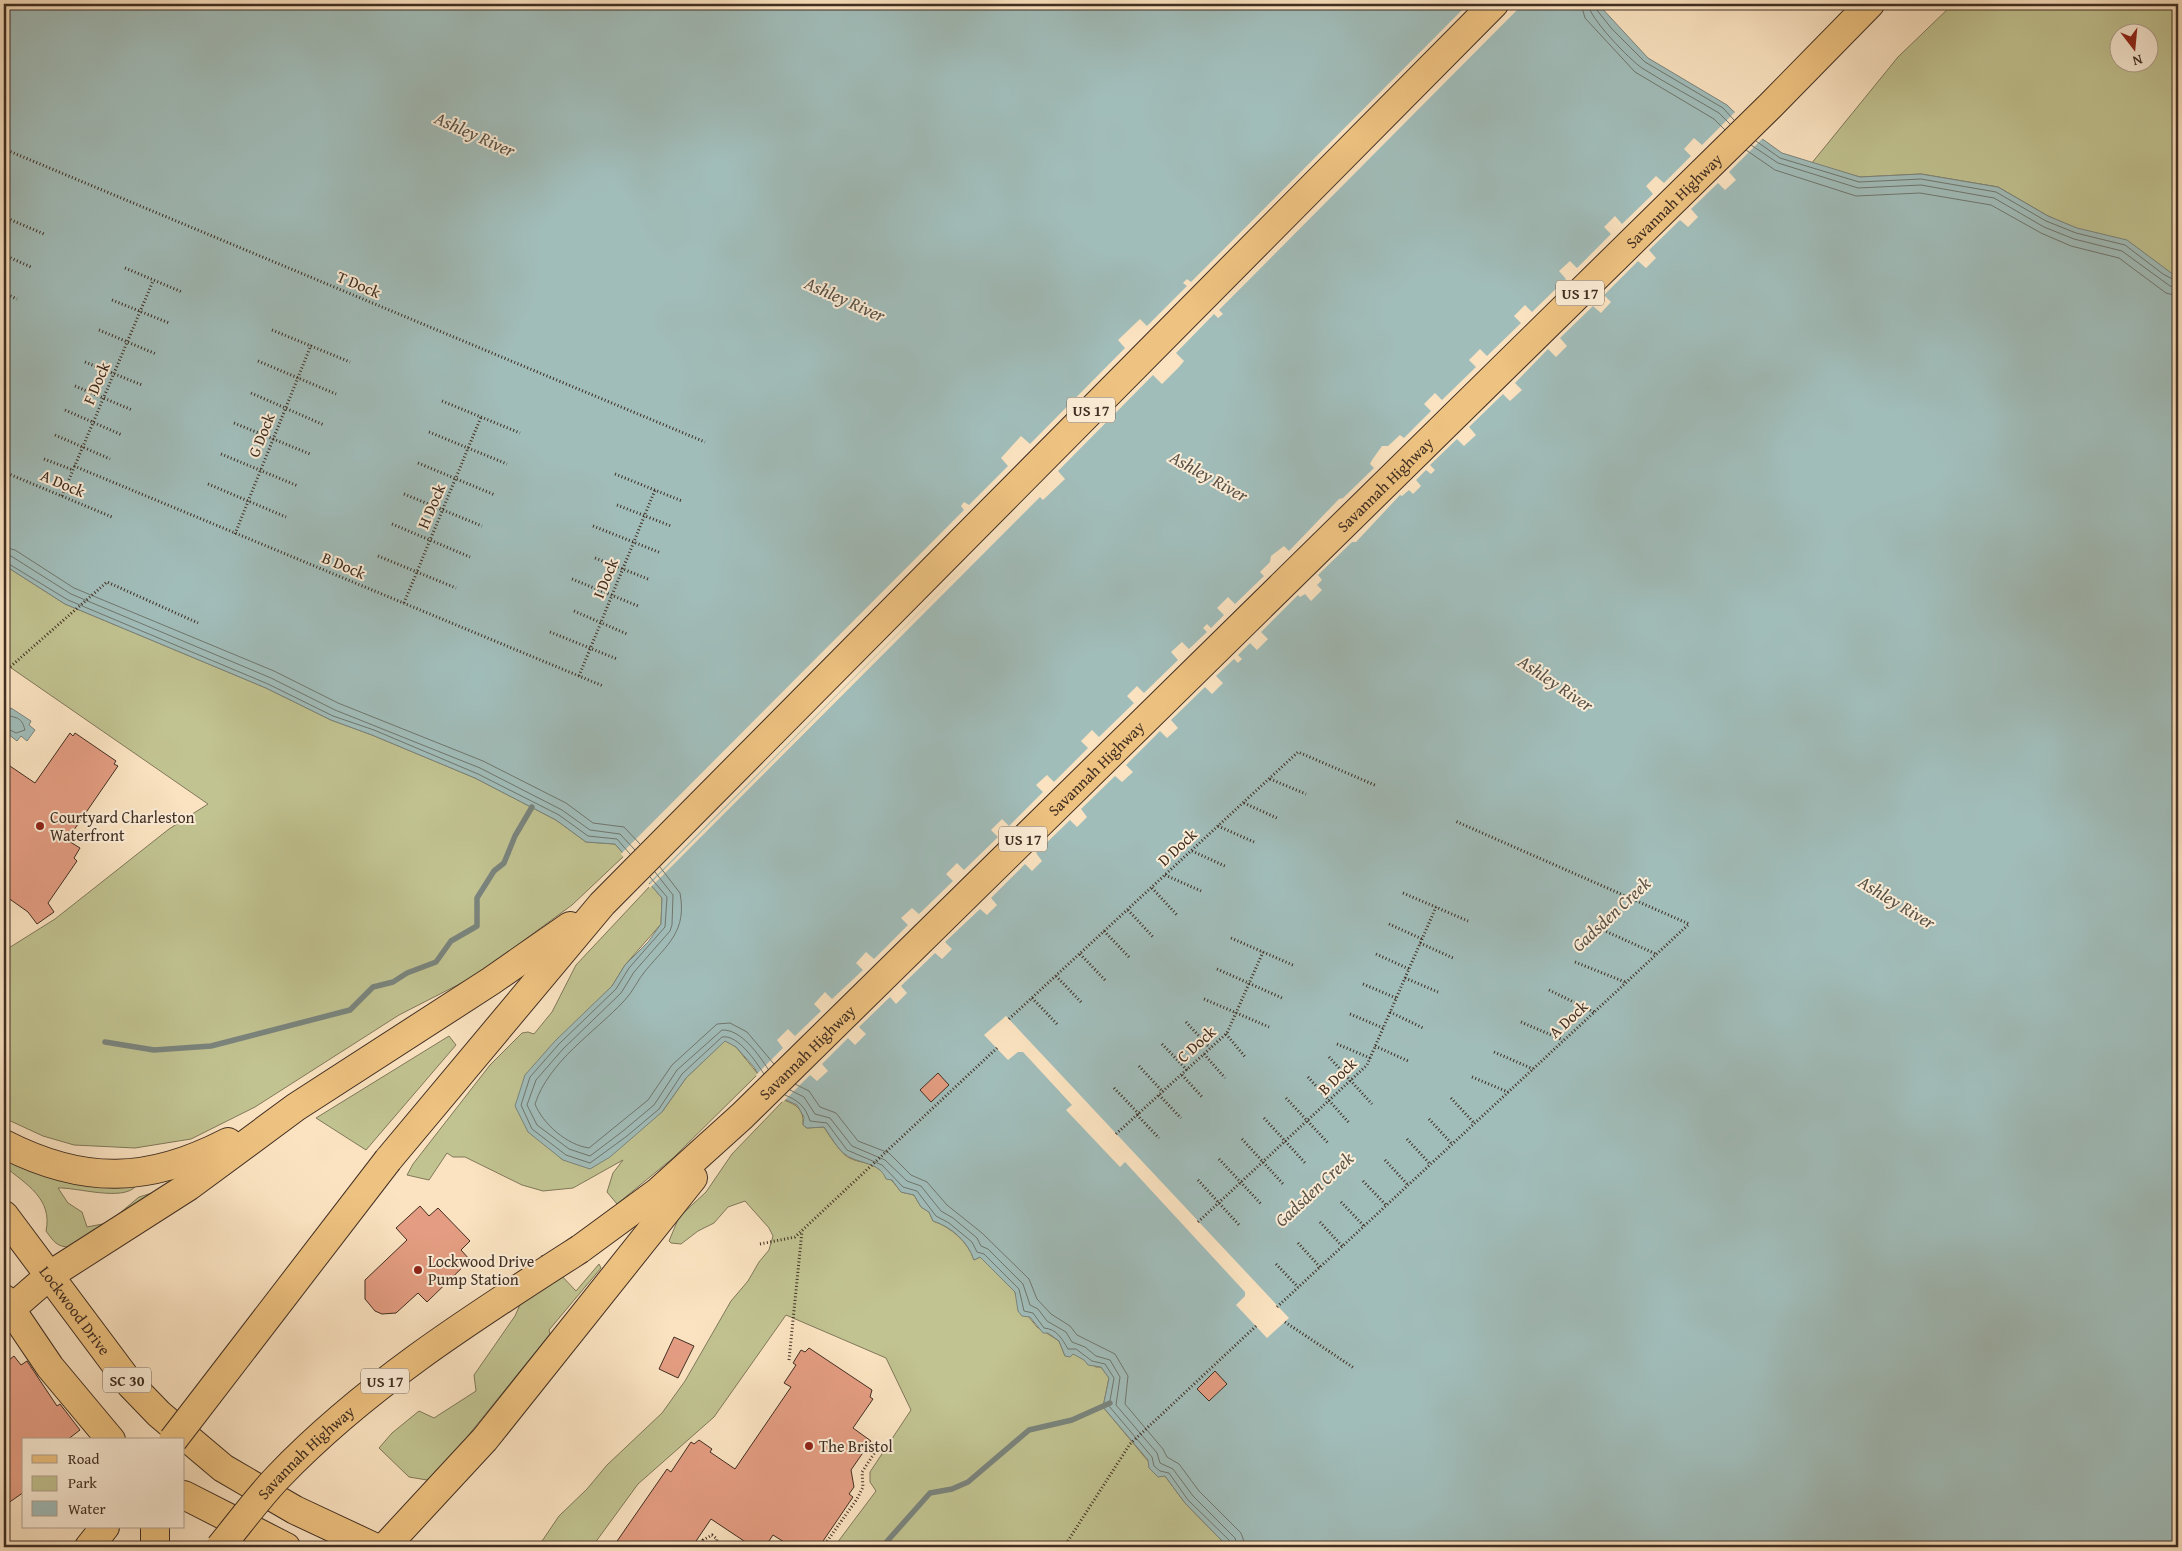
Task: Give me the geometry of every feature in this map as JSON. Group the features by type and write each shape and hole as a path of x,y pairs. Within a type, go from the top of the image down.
{"main road":[{"name":"US 17","path":"174,1438 388,1160 607,898 1494,4"},
{"name":"Savannah Highway","path":"220,1547 276,1478 312,1443 389,1378 479,1314 580,1248 659,1191 742,1116 1771,105 1870,4"},
{"path":"109,1438 50,1368 8,1304 189,1186 296,1107 491,981 607,898"},
{"path":"4,1144 30,1157 70,1169 104,1174 157,1170 182,1164 205,1154 296,1107"},
{"path":"385,1547 485,1439 742,1116"},
{"name":"Lockwood Drive","path":"6,1228 50,1275 131,1385 159,1414 223,1468 295,1510 374,1547"},
{"path":"185,1496 286,1547"},
{"path":"89,1547 104,1528"},
{"path":"155,1528 155,1547"}],"path":[{"name":"T Dock","path":"4,149 705,442"},
{"path":"4,217 44,234"},
{"path":"4,236 10,220"},
{"path":"4,255 31,267"},
{"path":"125,268 182,292"},
{"name":"F Dock","path":"62,496 153,280"},
{"path":"4,293 17,298"},
{"path":"112,300 169,323"},
{"path":"99,330 156,354"},
{"path":"272,330 350,362"},
{"name":"G Dock","path":"235,534 311,346"},
{"path":"258,361 336,394"},
{"path":"86,362 142,385"},
{"path":"75,386 132,410"},
{"path":"251,393 324,425"},
{"path":"442,401 520,433"},
{"path":"65,410 122,435"},
{"name":"H Dock","path":"404,603 481,417"},
{"path":"234,423 310,454"},
{"path":"429,432 507,464"},
{"path":"55,436 110,459"},
{"path":"221,454 298,486"},
{"name":"B Dock","path":"44,459 73,468 604,686"},
{"path":"418,463 495,495"},
{"name":"A Dock","path":"4,472 112,517"},
{"path":"615,474 682,501"},
{"path":"208,484 286,517"},
{"name":"I Dock","path":"579,676 655,490"},
{"path":"404,494 482,526"},
{"path":"617,505 671,526"},
{"path":"392,524 470,557"},
{"path":"594,526 661,553"},
{"path":"378,556 456,588"},
{"path":"595,558 648,579"},
{"path":"572,579 638,606"},
{"path":"4,675 10,667 107,582 198,623"},
{"path":"574,611 627,634"},
{"path":"550,632 617,659"},
{"name":"D Dock","path":"1009,1019 1298,752 1376,786"},
{"path":"1269,778 1306,794"},
{"path":"1244,803 1279,819"},
{"name":"A Dock","path":"1277,1307 1689,924 1455,821"},
{"path":"1218,826 1254,842"},
{"path":"1192,851 1227,867"},
{"path":"1165,875 1201,891"},
{"path":"1152,888 1177,915"},
{"path":"1403,893 1468,921"},
{"name":"B Dock","path":"1198,1222 1367,1065 1436,907"},
{"path":"1128,910 1153,937"},
{"path":"1389,924 1422,939"},
{"path":"1604,930 1656,954"},
{"path":"1104,931 1130,958"},
{"path":"1231,938 1295,966"},
{"path":"1420,943 1453,958"},
{"name":"C Dock","path":"1116,1134 1226,1034 1263,952"},
{"path":"1080,954 1106,981"},
{"path":"1376,954 1409,969"},
{"path":"1575,962 1626,982"},
{"path":"1217,969 1282,998"},
{"path":"1056,976 1082,1003"},
{"path":"1405,978 1438,992"},
{"path":"1363,984 1396,998"},
{"path":"1550,990 1594,1012"},
{"path":"1032,998 1058,1025"},
{"path":"1204,999 1269,1028"},
{"path":"1390,1012 1422,1028"},
{"path":"1350,1014 1383,1028"},
{"path":"1186,1022 1210,1048"},
{"path":"1521,1022 1564,1040"},
{"path":"1226,1034 1246,1058"},
{"path":"1162,1044 1187,1070"},
{"path":"1337,1044 1370,1058"},
{"path":"1375,1046 1408,1061"},
{"path":"760,1244 795,1237 997,1048"},
{"path":"1494,1052 1533,1069"},
{"path":"1204,1054 1225,1078"},
{"path":"1330,1057 1372,1104"},
{"path":"1138,1066 1181,1118"},
{"path":"1182,1075 1203,1098"},
{"path":"1308,1077 1350,1124"},
{"path":"1472,1077 1508,1092"},
{"path":"1114,1088 1159,1138"},
{"path":"1286,1098 1328,1144"},
{"path":"1450,1098 1474,1123"},
{"path":"1264,1118 1306,1164"},
{"path":"1429,1119 1452,1144"},
{"path":"1242,1139 1284,1185"},
{"path":"1407,1140 1430,1164"},
{"path":"1219,1159 1262,1205"},
{"path":"1385,1160 1408,1185"},
{"path":"1198,1180 1240,1226"},
{"path":"1363,1181 1386,1205"},
{"path":"1341,1202 1364,1226"},
{"path":"1320,1222 1342,1246"},
{"path":"789,1360 802,1231"},
{"path":"1298,1243 1320,1267"},
{"path":"1276,1264 1298,1287"},
{"path":"1285,1322 1354,1368"},
{"path":"1064,1547 1130,1444 1256,1326"},
{"path":"823,1547 857,1499 863,1487 862,1472 881,1443"},
{"path":"704,1547 703,1540 709,1535 716,1537 717,1547"}],"green space":[{"path":"1953,4 2178,4 2178,278 2166,270 2048,216 1998,187 1921,174 1860,177 1811,164 1898,57"},
{"path":"4,565 65,604 266,688 331,720 475,778 556,820 586,842 615,844 625,855 572,905 475,976 399,1015 255,1107 191,1139 135,1148 74,1145 43,1136 4,1118 4,951 55,919 169,829 208,804 4,663"},
{"path":"651,885 662,898 661,924 625,965 612,986 587,1012 548,1147 563,1160 662,1112 686,1078 725,1040 736,1047 758,1074 673,1158 617,1204 607,1192 613,1173 623,1160 573,1188 543,1191 522,1185 465,1157 453,1157 447,1153 429,1180 407,1175 413,1164 490,1065 522,1033 534,1034 552,1012 576,965"},
{"path":"449,1036 456,1045 366,1150 316,1118"},
{"path":"784,1100 799,1108 803,1125 807,1128 824,1127 845,1155 877,1168 901,1192 914,1195 921,1207 929,1212 933,1221 946,1227 958,1236 968,1247 974,1260 980,1257 1015,1292 1019,1305 1037,1327 1059,1341 1065,1356 1073,1353 1096,1367 1101,1367 1109,1378 1103,1407 1148,1461 1165,1476 1185,1503 1228,1547 834,1547 876,1491 870,1482 870,1472 911,1410 886,1358 786,1315 714,1417 638,1484 592,1547 538,1547 559,1516 587,1489 607,1465 662,1413 685,1381 731,1301 748,1281 759,1262 769,1250 773,1236 769,1228 745,1201 728,1207 714,1223 698,1231 681,1244 669,1241 679,1217 706,1192 732,1154"},
{"path":"4,1156 136,1186 130,1191 121,1193 99,1193 58,1188 68,1203 82,1212 87,1227 108,1223 139,1197 152,1193 152,1199 70,1247 62,1246 54,1241 46,1231 47,1220 42,1201 29,1186 4,1166"},
{"path":"542,1255 576,1291 599,1264 601,1268 549,1330 550,1334 438,1473 427,1480 409,1477 379,1448 392,1433 419,1411 434,1418 476,1391 474,1375 515,1316"}],"water":[{"name":"Ashley River","path":"4,4 1598,4 1648,58 1727,105 1761,138 1782,153 1860,177 1921,174 1998,187 2048,216 2077,228 2127,240 2178,278 2178,1547 1228,1547 1185,1503 1165,1476 1158,1477 1149,1468 1148,1460 1103,1407 1109,1378 1101,1367 1088,1365 1084,1360 1073,1354 1070,1357 1065,1356 1059,1341 1048,1333 1043,1333 1030,1317 1022,1316 1018,1311 1015,1292 980,1257 974,1260 968,1247 953,1231 933,1221 929,1212 921,1207 914,1195 901,1192 892,1180 886,1179 879,1169 843,1153 824,1127 807,1128 803,1125 804,1117 797,1105 769,1092 754,1067 736,1047 725,1041 686,1078 662,1112 610,1157 590,1169 563,1160 528,1132 515,1106 525,1075 555,1041 612,986 625,965 648,942 661,924 662,898 615,844 586,842 556,820 475,778 331,720 266,688 65,604 4,565"},
{"path":"11,708 31,721 29,725 35,730 27,741 21,736 17,741 4,731 4,712 6,709 9,711"}],"pier":[{"path":"1468,4 1523,4 1219,310 1223,314 1218,318 1214,314 1176,353 1184,361 1179,367 1162,384 1153,375 1058,471 1065,479 1043,500 1040,497 650,888 648,886 993,538 647,885 621,854 964,510 961,506 964,502 969,505 1008,466 1001,458 1021,436 1030,444 1125,348 1118,340 1140,319 1147,326 1187,286 1183,283 1187,279 1191,282"},
{"path":"1736,111 1764,137 1729,172 1736,180 1725,190 1718,183 1691,209 1698,217 1688,227 1680,220 1649,250 1656,258 1646,268 1638,261 1604,295 1611,302 1601,313 1593,306 1560,338 1567,346 1556,357 1548,349 1515,383 1522,390 1510,401 1503,394 1469,427 1476,435 1464,446 1457,439 1430,465 1435,470 1431,474 1426,470 1416,480 1421,486 1413,494 1409,490 1402,496 1400,495 1356,542 1352,542 1318,575 1322,580 1317,585 1322,590 1311,601 1305,594 1300,597 1298,595 1261,632 1268,639 1257,650 1250,643 1238,655 1242,659 1238,663 1234,659 1216,676 1223,683 1212,694 1205,687 1171,720 1178,728 1167,738 1160,731 1126,765 1133,772 1122,782 1115,776 1081,809 1087,817 1077,827 1070,820 1036,853 1042,861 1032,871 1025,864 991,898 997,905 987,915 980,909 945,942 952,949 942,959 935,953 901,986 907,993 896,1004 890,997 859,1027 866,1034 855,1045 848,1038 822,1064 828,1071 817,1081 810,1075 783,1102 767,1093 756,1075 783,1048 777,1040 788,1029 795,1036 821,1011 814,1004 825,992 832,999 863,970 856,963 866,952 874,959 908,925 901,918 912,908 919,914 953,881 946,874 957,863 964,870 998,837 991,830 1002,819 1009,826 1043,792 1036,785 1047,775 1054,782 1088,748 1081,741 1092,730 1099,737 1134,703 1127,696 1137,686 1144,693 1178,660 1171,652 1182,642 1189,649 1207,632 1203,628 1207,624 1211,628 1224,615 1217,608 1228,597 1235,604 1264,576 1260,572 1270,562 1271,556 1284,546 1289,551 1339,499 1343,498 1374,468 1370,464 1382,446 1388,446 1400,435 1404,438 1431,411 1424,404 1435,393 1442,400 1476,367 1469,360 1480,349 1487,356 1521,323 1514,316 1525,305 1532,312 1566,279 1559,271 1570,261 1577,268 1611,234 1604,227 1615,216 1622,224 1653,194 1646,186 1656,176 1664,183 1691,156 1684,149 1694,138 1702,145"},
{"path":"1006,1016 1289,1318 1267,1338 1236,1305 1245,1296 1245,1292 1125,1162 1120,1167 1066,1110 1072,1105 1023,1052 1018,1052 1008,1060 984,1035"}],"building":[{"name":"Courtyard Charleston Waterfront","path":"70,733 73,736 75,733 116,761 114,764 118,766 67,840 80,848 74,858 77,861 48,903 54,912 37,924 28,912 4,895 4,762 35,783"},
{"path":"938,1073 949,1085 931,1102 920,1090"},
{"name":"Lockwood Drive Pump Station","path":"420,1206 429,1216 438,1208 470,1241 461,1250 470,1260 427,1302 418,1293 396,1313 382,1314 375,1311 365,1299 365,1280 407,1240 396,1228"},
{"path":"674,1337 694,1346 678,1378 659,1369"},
{"name":"The Bristol","path":"809,1348 872,1390 870,1397 873,1399 853,1428 871,1441 851,1470 854,1487 849,1494 853,1497 819,1547 792,1547 773,1535 765,1547 753,1547 711,1519 692,1547 613,1547 667,1469 671,1472 691,1442 694,1444 699,1440 712,1449 710,1452 735,1469 791,1387 784,1383 796,1365 793,1363 801,1350 805,1352"},
{"path":"14,1356 21,1365 27,1361 57,1406 60,1404 80,1430 70,1438 22,1438 22,1493 4,1506 4,1364"},
{"path":"1215,1371 1227,1384 1209,1401 1197,1389"}],"waterway":[{"path":"105,1042 154,1050 211,1046 350,1010 373,987 393,982 407,973 436,962 451,941 477,926 477,898 494,871 504,863 515,836 532,807"},
{"name":"Gadsden Creek","path":"882,1547 930,1493 952,1489 968,1482 1029,1430 1072,1420 1110,1403"}],"place":[{"name":"Courtyard Charleston Waterfront","path":"40,826"},
{"name":"Lockwood Drive Pump Station","path":"418,1270"},
{"name":"The Bristol","path":"809,1446"}]}
